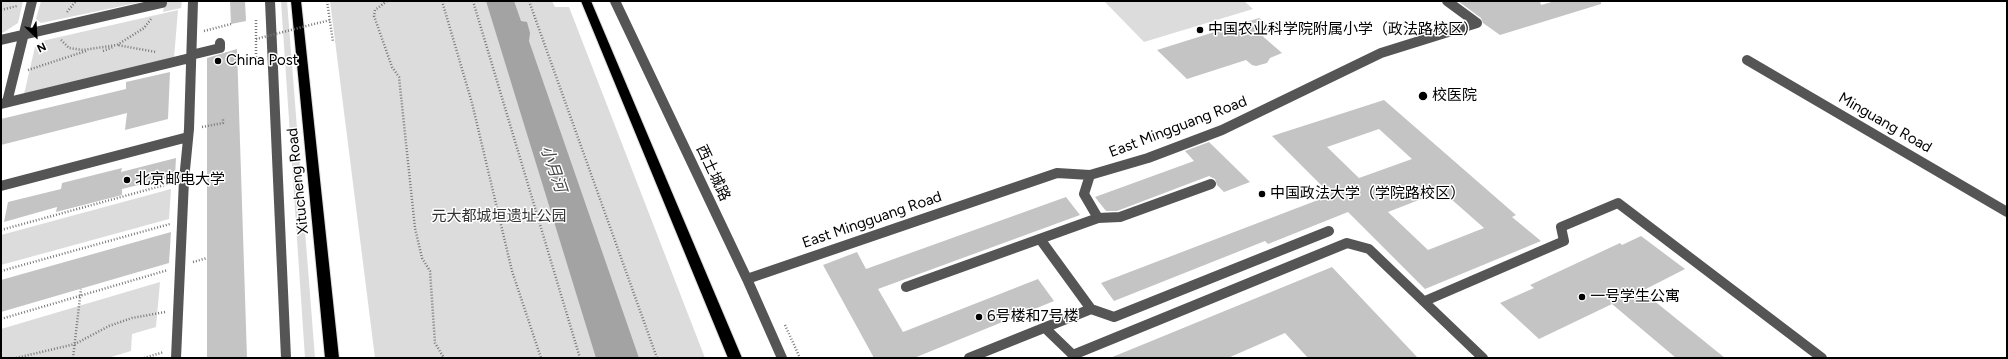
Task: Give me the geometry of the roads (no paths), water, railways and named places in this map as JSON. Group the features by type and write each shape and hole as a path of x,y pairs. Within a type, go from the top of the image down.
{"highway":[{"name":"Xitucheng Road","path":"296,1 332,358"},
{"path":"586,1 735,358"}],"street":[{"path":"4,103 14,74 32,1"},
{"path":"176,353 184,180 189,133 193,1"},
{"name":"Xitucheng Road","path":"270,1 286,358"},
{"name":"西土城路","path":"615,1 747,279 782,358"},
{"name":"East Mingguang Road","path":"747,279 1057,173 1090,175 1148,158 1222,130 1380,53 1477,23 1447,1"},
{"path":"1,40 162,3"},
{"path":"4,103 191,57 220,48 220,42"},
{"name":"Minguang Road","path":"1747,60 2007,212"},
{"path":"1,186 189,133"},
{"path":"1090,175 1084,194 1098,218"},
{"path":"906,287 1098,218 1120,218 1211,184"},
{"path":"1425,301 1564,241 1561,227 1618,203 1822,358"},
{"path":"1040,239 1091,309 1114,317 1329,231"},
{"path":"1045,328 1074,357 1347,243 1369,249 1483,358"},
{"path":"969,358 1091,309"}],"water":[{"name":"小月河","path":"486,1 514,1 521,21 527,22 530,33 529,41 639,358 596,358"}],"place":[{"name":"中国农业科学院附属小学（政法路校区）","path":"1200,30"},
{"name":"China Post","path":"218,61"},
{"name":"校医院","path":"1423,96"},
{"name":"北京邮电大学","path":"127,180"},
{"name":"中国政法大学（学院路校区）","path":"1262,194"},
{"name":"一号学生公寓","path":"1582,297"},
{"name":"6号楼和7号楼","path":"979,317"}],"park label":[{"name":"元大都城垣遗址公园","path":"499,217"}]}
